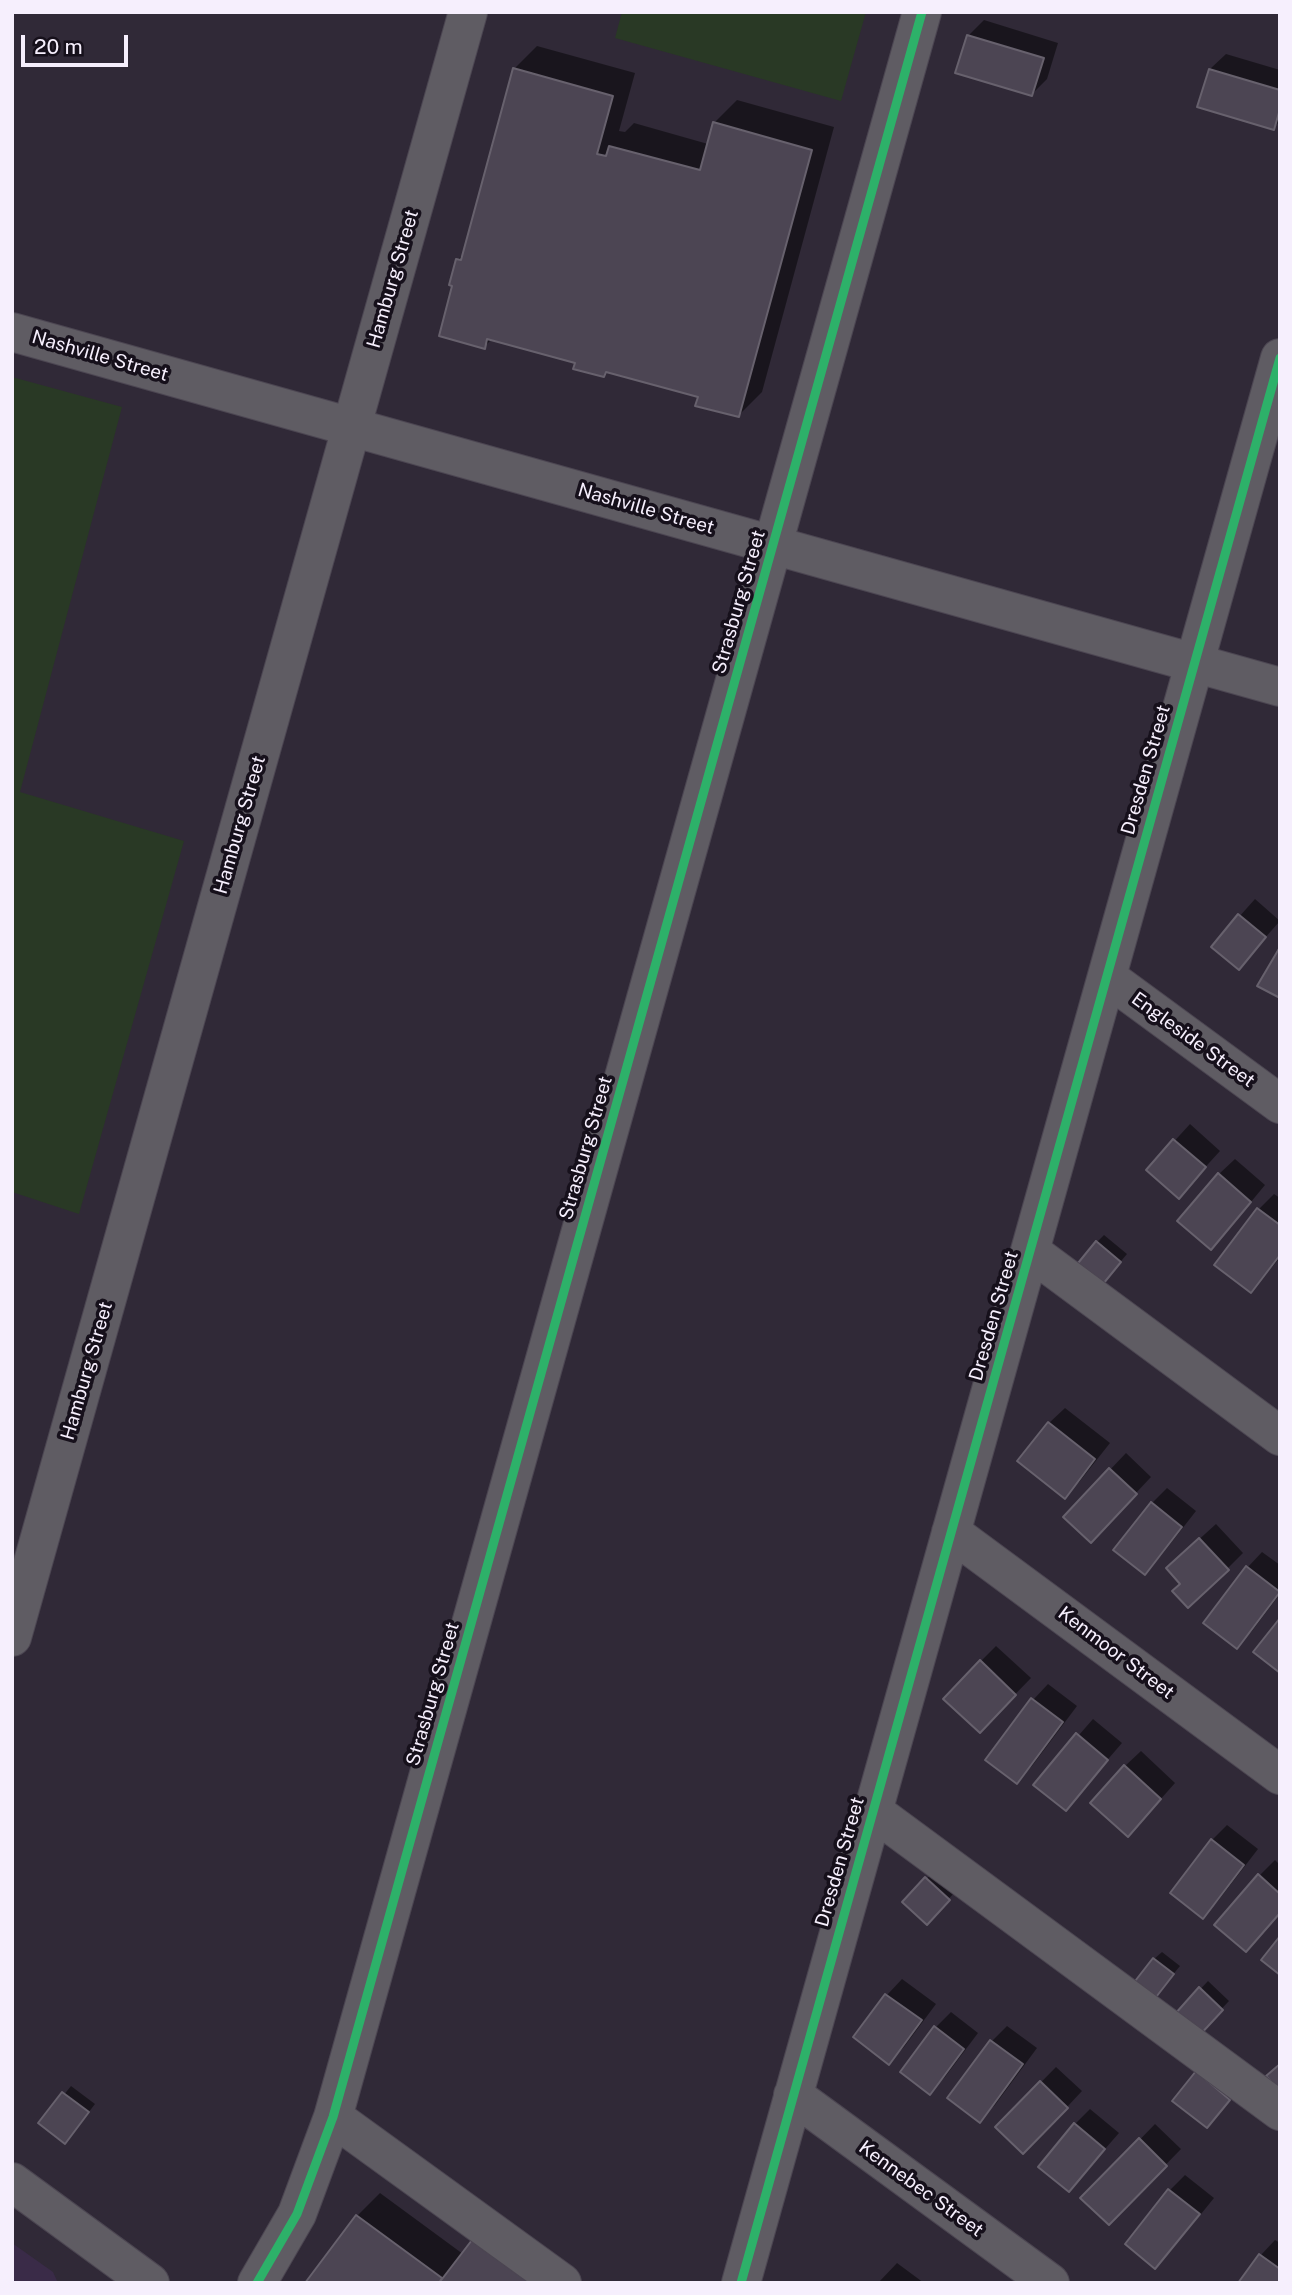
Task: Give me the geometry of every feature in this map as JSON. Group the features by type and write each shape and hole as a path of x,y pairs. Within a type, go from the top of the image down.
{"street":[{"name":"Hamburg Street","path":"12,1637 468,12"},
{"name":"Strasburg Street","path":"257,2283 297,2214 332,2116 922,12"},
{"name":"Nashville Street","path":"12,332 1280,687"},
{"name":"Dresden Street","path":"741,2283 1280,358"},
{"name":"Engleside Street","path":"1107,976 1280,1104"},
{"path":"1030,1251 1280,1436"},
{"name":"Kenmoor Street","path":"951,1532 1280,1775"},
{"path":"873,1811 1280,2110"},
{"name":"Kennebec Street","path":"793,2095 1050,2283"},
{"path":"332,2116 562,2283"},
{"path":"12,2182 137,2280"}],"shaded area":[{"path":"12,2243 53,2272 58,2283 12,2283"}],"green space":[{"path":"622,12 866,12 841,101 615,38"},
{"path":"12,377 122,407 20,792 184,841 79,1214 12,1192"}],"building":[{"path":"967,35 1044,58 1032,96 955,73"},
{"path":"513,68 613,96 597,154 606,156 609,146 700,170 713,122 812,150 739,417 695,406 698,397 606,372 604,377 573,369 575,363 487,339 485,349 439,336 456,259 461,260"},
{"path":"1209,69 1280,90 1280,109 1274,130 1197,107"},
{"path":"1238,914 1266,937 1239,970 1211,947"},
{"path":"1280,947 1280,998 1257,986"},
{"path":"1173,1139 1206,1167 1179,1199 1146,1170"},
{"path":"1218,1173 1251,1202 1211,1250 1177,1221"},
{"path":"1257,1208 1280,1225 1280,1255 1251,1293 1214,1265"},
{"path":"1096,1241 1121,1262 1099,1289 1074,1268"},
{"path":"1048,1422 1095,1459 1065,1499 1017,1461"},
{"path":"1109,1468 1137,1494 1091,1543 1063,1517"},
{"path":"1151,1502 1182,1527 1145,1575 1113,1550"},
{"path":"1199,1538 1229,1570 1188,1608 1172,1591 1180,1584 1166,1568"},
{"path":"1246,1566 1280,1592 1237,1649 1203,1623"},
{"path":"1280,1618 1280,1673 1253,1652"},
{"path":"980,1660 1016,1695 980,1733 943,1699"},
{"path":"1031,1698 1063,1722 1017,1784 985,1760"},
{"path":"1076,1733 1108,1760 1066,1811 1033,1785"},
{"path":"1124,1765 1161,1799 1128,1837 1090,1803"},
{"path":"1211,1839 1244,1865 1203,1919 1170,1893"},
{"path":"1258,1874 1280,1894 1280,1913 1246,1952 1214,1925"},
{"path":"925,1877 950,1900 927,1925 902,1902"},
{"path":"1280,1936 1280,1975 1261,1960"},
{"path":"1153,1958 1174,1974 1153,2001 1132,1985"},
{"path":"1199,1987 1223,2010 1198,2037 1175,2014"},
{"path":"885,1994 922,2020 889,2065 853,2037"},
{"path":"934,2026 964,2049 930,2095 900,2072"},
{"path":"990,2040 1023,2064 980,2123 947,2098"},
{"path":"1280,2064 1280,2091 1266,2076"},
{"path":"1196,2071 1230,2100 1207,2128 1172,2101"},
{"path":"1040,2081 1068,2108 1023,2154 995,2127"},
{"path":"62,2092 89,2112 65,2144 38,2123"},
{"path":"1074,2123 1105,2149 1069,2192 1038,2167"},
{"path":"1139,2138 1167,2166 1109,2225 1080,2198"},
{"path":"1168,2189 1200,2214 1155,2269 1125,2244"},
{"path":"356,2215 442,2278 439,2283 305,2283"},
{"path":"472,2240 527,2280 525,2283 439,2283"},
{"path":"1259,2254 1280,2269 1280,2283 1238,2283"}],"cycle path":[{"path":"257,2283 297,2214 333,2117 922,12"},
{"path":"741,2283 1280,358"}]}
